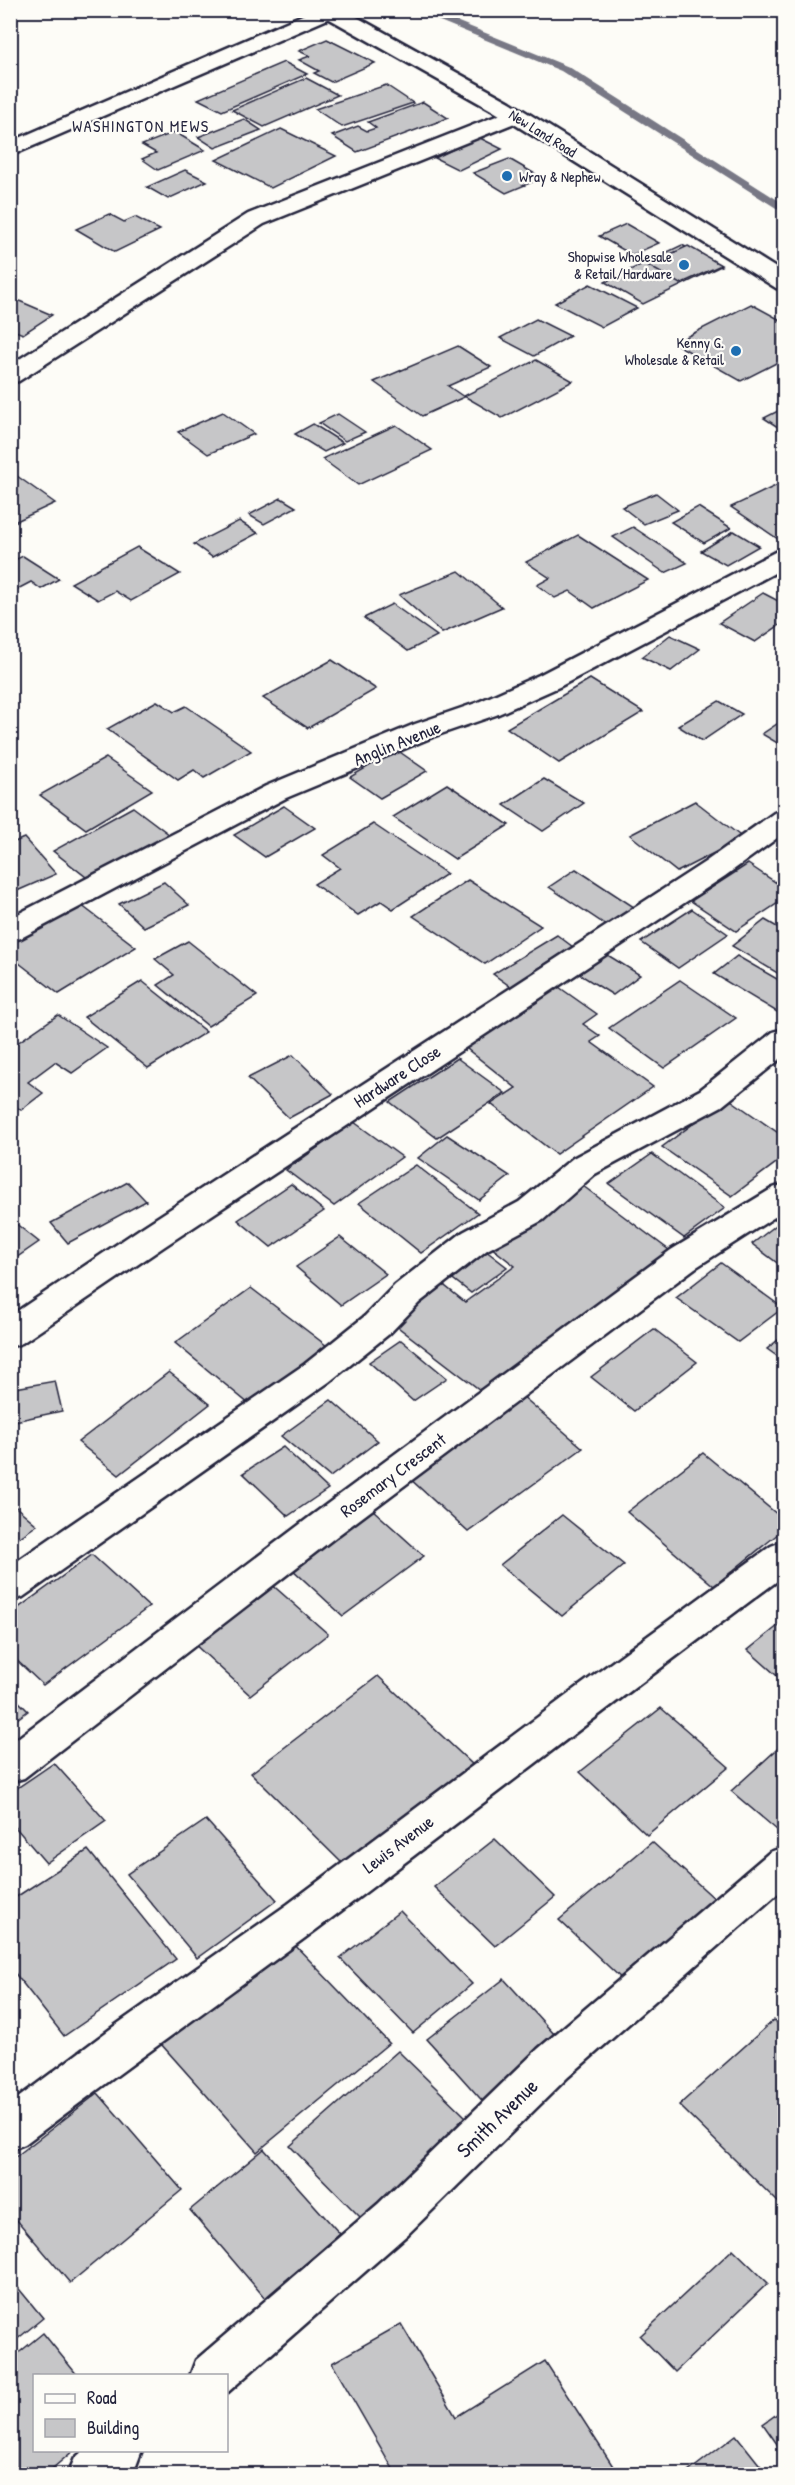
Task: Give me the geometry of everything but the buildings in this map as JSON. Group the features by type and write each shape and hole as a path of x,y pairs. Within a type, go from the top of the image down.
{"street":[{"name":"New Land Road","path":"329,11 421,60 514,115 784,283"},
{"path":"10,150 329,11"},
{"path":"10,376 256,219 514,115"},
{"name":"Anglin Avenue","path":"10,931 276,792 425,730 486,709 549,681 784,558"},
{"name":"Hardware Close","path":"10,1334 153,1237 716,869 784,820"},
{"path":"10,1586 317,1373 377,1325 407,1294 475,1241 531,1211 584,1166 711,1098 784,1040"},
{"name":"Rosemary Crescent","path":"10,1766 333,1519 594,1324 683,1259 784,1196"},
{"name":"Lewis Avenue","path":"10,2130 128,2041 302,1917 591,1698 784,1556"},
{"name":"Smith Avenue","path":"214,2374 393,2219 553,2063 784,1864"},
{"path":"91,2475 119,2452"}],"waterway":[{"path":"418,10 565,69 784,209"}],"place":[{"name":"Wray & Nephew","path":"507,176"},
{"name":"Shopwise Wholesale & Retail/Hardware","path":"684,265"},
{"name":"Kenny G. Wholesale & Retail","path":"736,351"}],"district":[{"name":"WASHINGTON MEWS","path":"141,126"}]}
